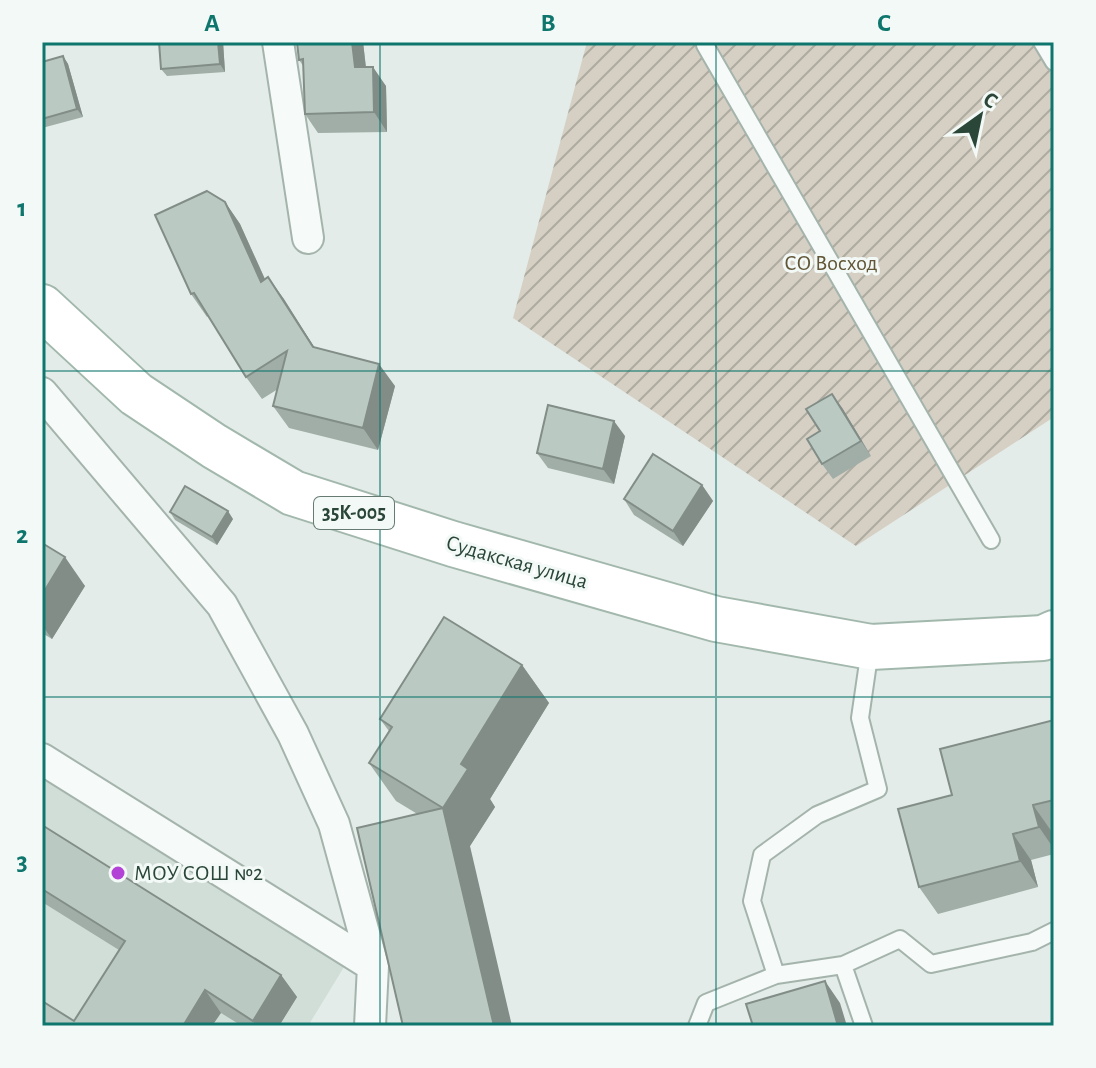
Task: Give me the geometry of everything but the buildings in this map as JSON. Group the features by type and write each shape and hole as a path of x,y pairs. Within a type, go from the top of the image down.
{"main road":[{"name":"Судакская улица","path":"42,307 136,394 293,493 453,544 716,619 871,647 1043,638 1054,633"}],"street":[{"path":"278,42 308,238"},
{"path":"42,393 222,605 293,734 334,824 373,966 370,1026"},
{"path":"42,759 373,966"}],"lane":[{"path":"705,42 991,540"},
{"path":"1042,42 1054,62"},
{"path":"776,975 752,901 762,855 817,815 878,789 860,718 871,647"},
{"path":"697,1026 706,1003 776,975 843,965 900,939 931,964 1032,942 1054,931"},
{"path":"843,965 864,1026"}],"shaded area":[{"name":"МОУ СОШ №2","path":"42,779 344,967 308,1026 42,1026"}],"green space":[{"name":"СО Восход","path":"587,42 1054,42 1054,417 856,546 513,318"}],"place":[{"name":"МОУ СОШ №2","path":"118,873"}]}
